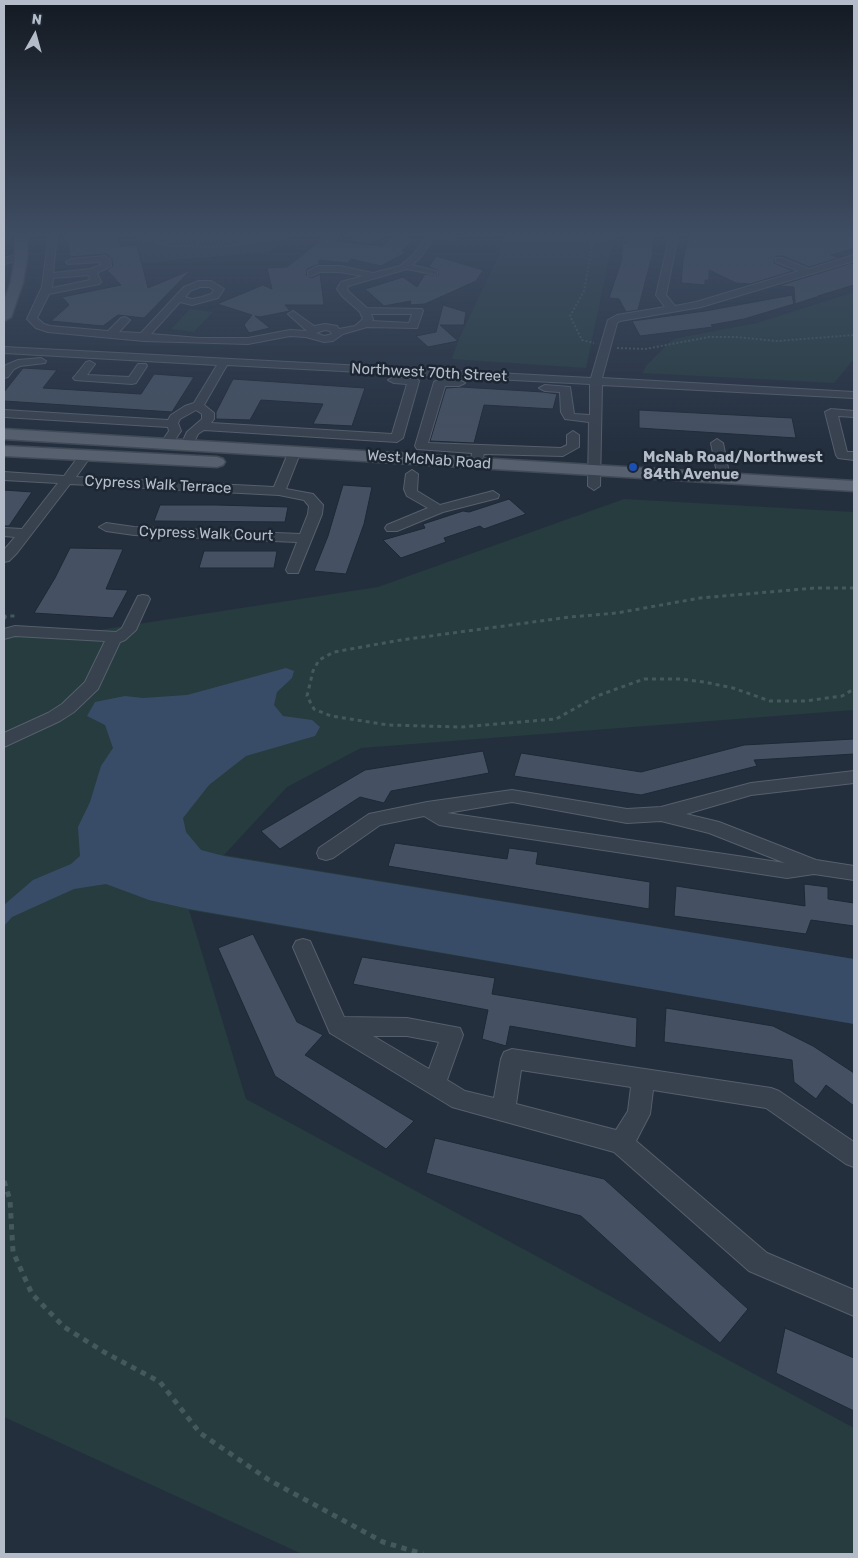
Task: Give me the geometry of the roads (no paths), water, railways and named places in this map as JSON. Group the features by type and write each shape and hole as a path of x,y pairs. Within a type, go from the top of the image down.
{"main road":[{"name":"West McNab Road","path":"4,434 187,445 412,474 594,478 724,478 854,486"},
{"name":"West McNab Road","path":"4,451 85,456 292,459 478,456 594,478 854,501"}],"street":[{"path":"4,414 204,422 397,438 414,381 222,366 141,352 110,335 48,329 34,323 32,319 37,308"},
{"path":"90,364 79,378 132,382 148,329 169,308"},
{"path":"4,375 10,367 26,361 90,364 141,352 248,341 290,333 328,339 336,336 338,332 358,328 365,324 368,319 361,308"},
{"path":"594,478 597,378 612,322 617,318 680,308"},
{"path":"364,311 418,311 413,326 365,324"},
{"path":"293,314 311,336"},
{"path":"110,335 125,320"},
{"path":"311,336 325,327 334,328 338,332"},
{"path":"315,359 328,339"},
{"name":"Northwest 70th Street","path":"4,342 73,349 315,359 422,368 597,378 854,387"},
{"name":"Northwest 70th Street","path":"4,350 73,349"},
{"name":"Northwest 70th Street","path":"222,366 315,359"},
{"path":"174,421 189,408 198,406 222,366"},
{"name":"Northwest 70th Street","path":"597,378 709,388 854,396"},
{"path":"573,435 573,447 563,452 478,456 421,446 440,382 566,389 569,417 595,419"},
{"path":"709,388 710,401"},
{"path":"187,445 193,432 204,422 208,413 198,406"},
{"path":"854,414 831,412 842,455 854,456"},
{"path":"166,444 175,430 174,421"},
{"path":"717,443 724,478"},
{"name":"Cypress Walk Terrace","path":"67,480 85,456"},
{"path":"279,491 292,459"},
{"path":"412,474 410,488 412,493 438,509"},
{"path":"4,476 67,480"},
{"path":"4,558 16,540 67,480"},
{"name":"Cypress Walk Terrace","path":"67,480 279,491 308,497 316,505 306,538 293,570"},
{"path":"392,528 438,509 493,496"},
{"name":"Cypress Walk Court","path":"106,527 134,531 306,538"},
{"path":"4,532 16,540"},
{"path":"4,634 15,631 120,637 128,630 143,599"},
{"path":"4,741 12,735 54,717 74,702 92,684 115,638"},
{"path":"326,853 375,819 512,796 627,816 661,814 751,789 854,777"},
{"path":"427,809 440,818 787,871 814,867"},
{"path":"661,814 713,827 814,867 854,873"},
{"path":"302,947 338,1026 460,1100 621,1143 758,1262 854,1303"},
{"path":"338,1026 407,1027 452,1035 435,1084"},
{"path":"503,1112 512,1060 771,1098 854,1156"},
{"path":"621,1143 639,1114 643,1079"}],"water":[{"path":"286,668 294,671 292,678 277,692 274,705 283,716 312,720 320,727 315,736 246,756 209,785 183,818 186,832 201,850 224,856 854,959 854,1024 189,909 149,900 106,884 74,889 12,917 4,926 4,905 33,880 71,864 80,856 78,827 90,802 101,766 113,748 105,725 87,716 95,702 125,696 143,698 187,695"}],"place":[{"name":"McNab Road/Northwest 84th Avenue","path":"633,467"}]}
